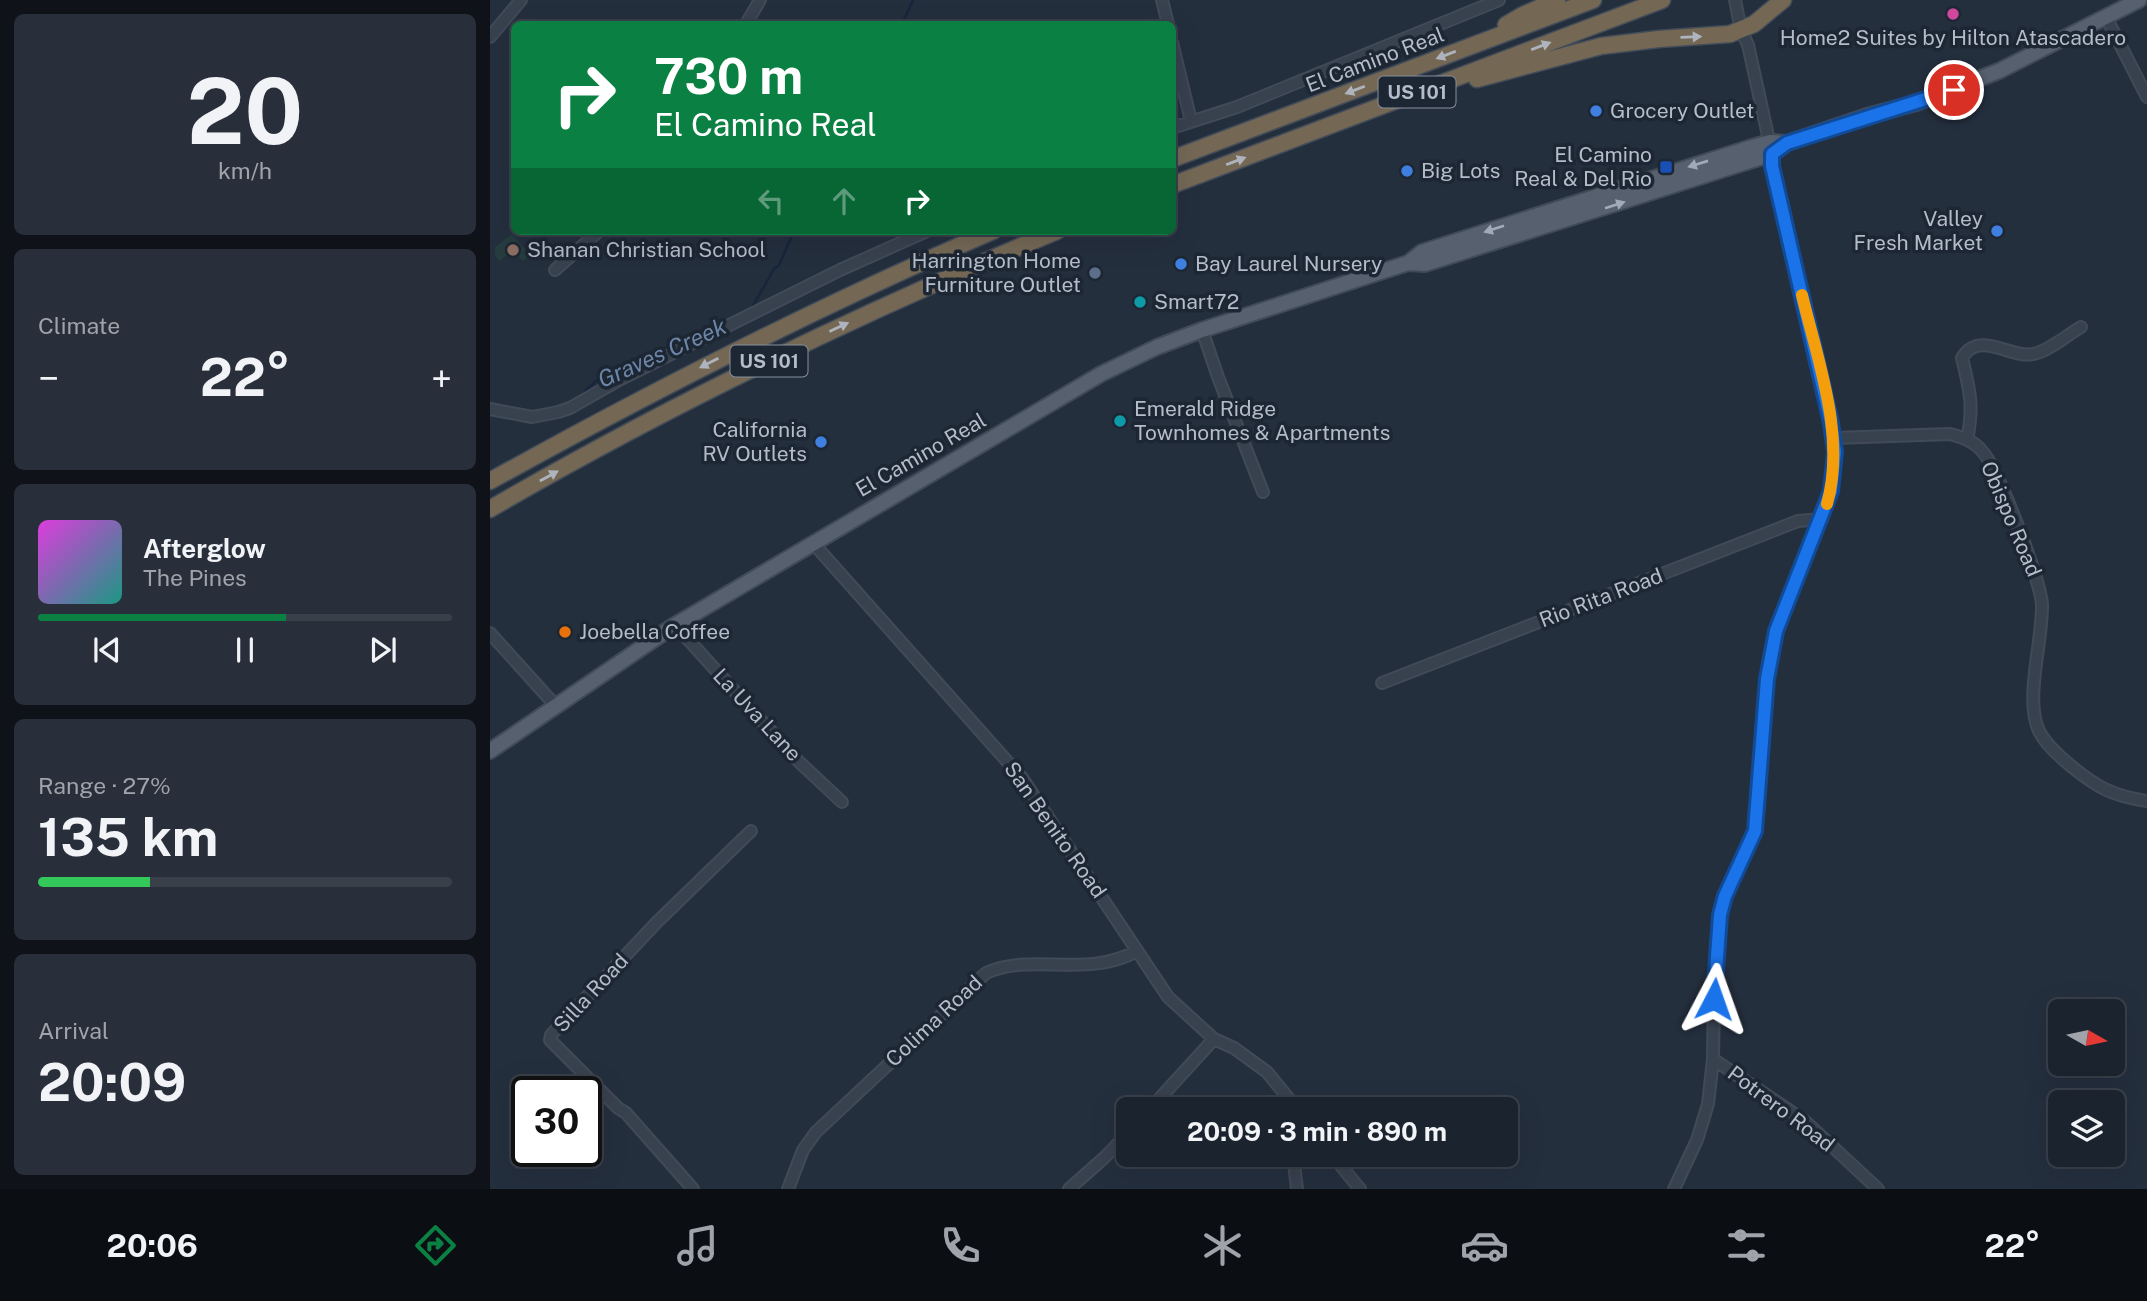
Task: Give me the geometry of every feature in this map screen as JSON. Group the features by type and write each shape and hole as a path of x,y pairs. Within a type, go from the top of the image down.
{"highway":[{"path":"1473,45 1523,15 1557,0"},
{"name":"El Camino Real","path":"1176,157 1593,0"},
{"name":"US 101","path":"1176,183 1662,0"},
{"path":"1406,96 1601,46 1716,36 1741,30 1754,24 1783,0"},
{"name":"US 101","path":"490,481 711,362 984,235"},
{"name":"US 101","path":"490,509 609,443 769,360 894,301 1048,235"}],"main road":[{"name":"El Camino Real","path":"490,751 675,625 1101,374 1157,347 1408,263 1425,264 1769,153 1787,143 1962,86 1998,71 2139,0"}],"street":[{"path":"490,37 521,0"},
{"path":"748,21 760,0"},
{"path":"1162,0 1167,21"},
{"path":"1176,127 1237,107 1499,0"},
{"path":"1674,1189 1705,1118 1713,1059 1720,915 1725,896 1755,831 1769,667 1782,614 1822,519 1833,480 1834,438 1742,47 1735,0"},
{"path":"2106,17 2147,97"},
{"path":"1176,59 1191,121"},
{"path":"555,270 594,235"},
{"path":"490,409 532,417 568,409 621,379 840,270 917,235"},
{"path":"1968,440 1972,397 1962,358 1966,351 1976,346 1990,345 2028,355 2037,354 2081,327"},
{"path":"1202,330 1217,377 1264,492"},
{"name":"Obispo Road","path":"1834,438 1941,434 1968,440 1982,451 1993,467 2038,583 2041,619 2033,706 2039,730 2059,756 2096,786 2116,796 2147,801"},
{"name":"Rio Rita Road","path":"1382,683 1798,521 1822,519"},
{"name":"San Benito Road","path":"813,543 1022,778 1168,998 1214,1039 1234,1048 1267,1072 1288,1097"},
{"name":"La Uva Lane","path":"675,625 797,760 842,802"},
{"path":"490,633 555,705"},
{"name":"Silla Road","path":"693,1189 626,1113 550,1040 551,1035 657,922 751,831"},
{"name":"Colima Road","path":"788,1189 803,1150 816,1132 986,973 1013,966 1087,966 1137,951"},
{"path":"1161,1097 1214,1039"},
{"name":"Potrero Road","path":"1713,1059 1805,1122 1878,1189"},
{"path":"1069,1189 1116,1146"},
{"path":"1294,1167 1297,1189"},
{"path":"1342,1167 1360,1189"}],"green space":[{"path":"513,235 531,256 522,261 514,250 499,261 495,247"}],"waterway":[{"name":"Graves Creek","path":"903,21 913,0"},
{"name":"Graves Creek","path":"750,311 779,265 792,235"},
{"name":"Graves Creek","path":"581,396 603,376 629,362 716,327"}],"slow traffic":[{"path":"1802,295 1834,438 1834,467 1827,504"}],"place":[{"name":"Home2 Suites by Hilton Atascadero","path":"1953,14"},
{"name":"Grocery Outlet","path":"1596,111"},
{"name":"El Camino Real & Del Rio","path":"1666,167"},
{"name":"Big Lots","path":"1407,171"},
{"name":"Valley Fresh Market","path":"1997,231"},
{"name":"Shanan Christian School","path":"513,250"},
{"name":"Bay Laurel Nursery","path":"1181,264"},
{"name":"Harrington Home Furniture Outlet","path":"1095,273"},
{"name":"Smart72","path":"1140,302"},
{"name":"Emerald Ridge Townhomes & Apartments","path":"1120,421"},
{"name":"California RV Outlets","path":"821,442"},
{"name":"Joebella Coffee","path":"565,632"}],"route":[{"path":"1714,999 1720,915 1725,896 1755,831 1767,679 1776,631 1827,504 1834,467 1831,423 1772,166 1772,154 1787,143 1954,90"}]}
